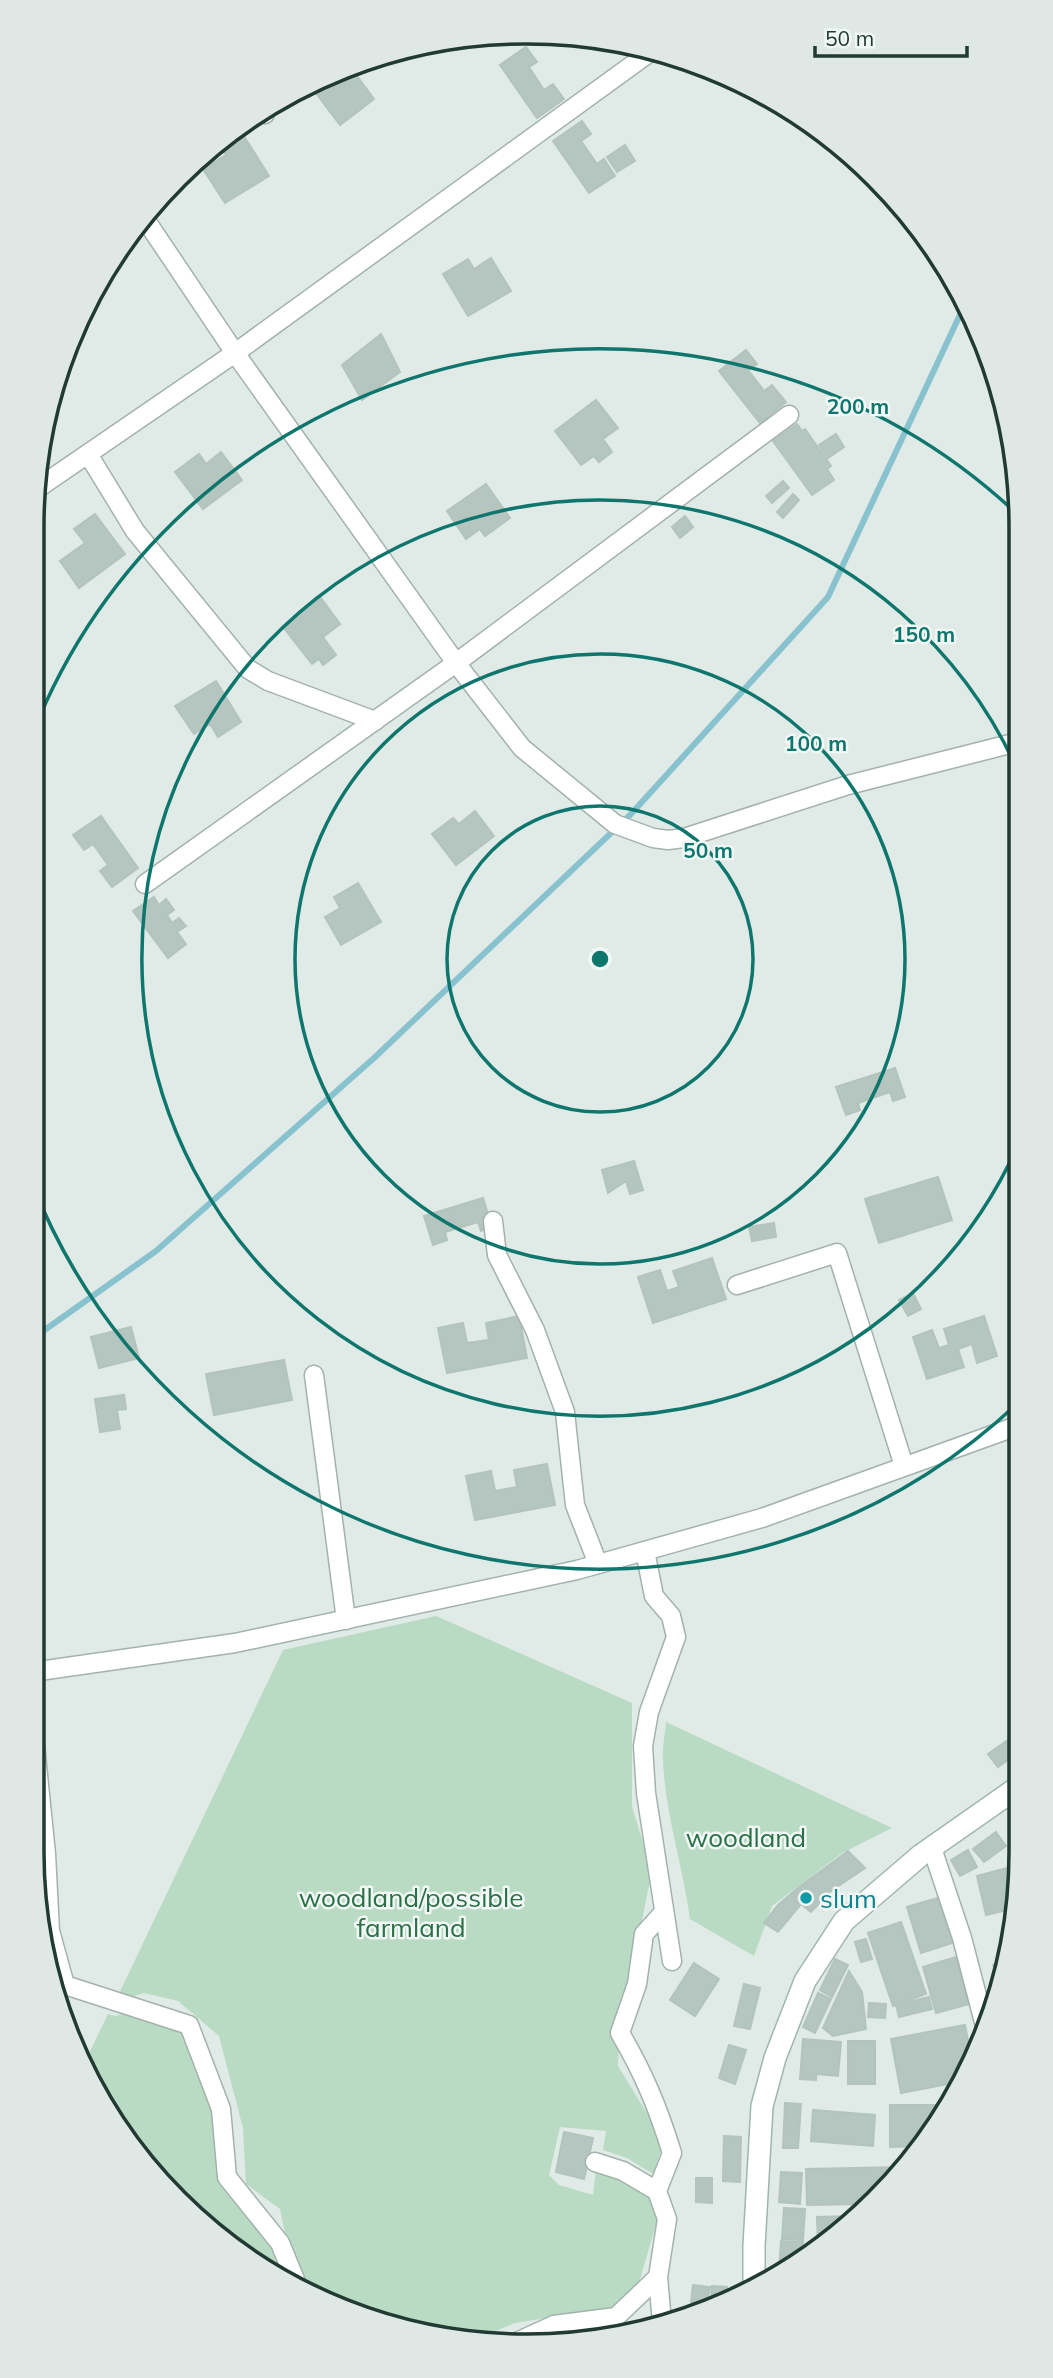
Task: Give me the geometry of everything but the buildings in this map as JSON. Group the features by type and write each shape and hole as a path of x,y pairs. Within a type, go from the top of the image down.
{"main road":[{"path":"754,2277 762,2106 775,2058 805,1981 844,1921 932,1848 1009,1793"}],"street":[{"path":"46,482 235,353 642,58"},
{"path":"150,226 235,353 456,663 522,748 615,824 653,838 684,838 848,785 1009,743"},
{"path":"145,884 456,663 789,415"},
{"path":"88,454 135,531 248,669 268,681 375,720"},
{"path":"493,1221 497,1255 535,1330 565,1412 575,1505 598,1564"},
{"path":"737,1285 837,1253 904,1466"},
{"path":"314,1375 346,1620"},
{"path":"44,1670 234,1643 598,1564 762,1518 1009,1429"},
{"path":"645,1551 654,1595 671,1616 676,1637 649,1712 643,1746 646,1793 672,1961"},
{"path":"44,1833 50,1926"},
{"path":"932,1848 962,1938 982,2013"},
{"path":"661,2315 658,2277 667,2219 657,2190 672,2152 643,2071 620,2033 637,1984 644,1934 664,1912"},
{"path":"51,1936 65,1985 189,2025 221,2109 227,2177 280,2243 293,2274"},
{"path":"595,2162 622,2171 657,2190"},
{"path":"535,2334 554,2325 616,2317 658,2277"}],"green space":[{"name":"woodland/possible farmland","path":"436,1616 632,1703 632,1807 652,1871 619,2032 618,2066 664,2141 653,2174 627,2158 603,2150 606,2131 560,2127 549,2175 559,2185 593,2195 596,2170 615,2171 649,2191 657,2221 636,2293 627,2305 515,2323 492,2333 432,2325 371,2309 293,2274 280,2209 246,2184 243,2128 219,2036 178,2001 144,1993 115,2002 283,1650"},
{"name":"woodland","path":"666,1722 892,1828 842,1853 772,1906 754,1956 690,1919 664,1780"},
{"path":"146,2008 197,2033 238,2200 270,2236 276,2265 233,2234 185,2193 125,2120 89,2054 108,2014 115,2016"}],"waterway":[{"path":"44,1330 156,1251 374,1058 631,814 828,597 960,315"}],"place":[{"name":"slum","path":"806,1898"}]}
